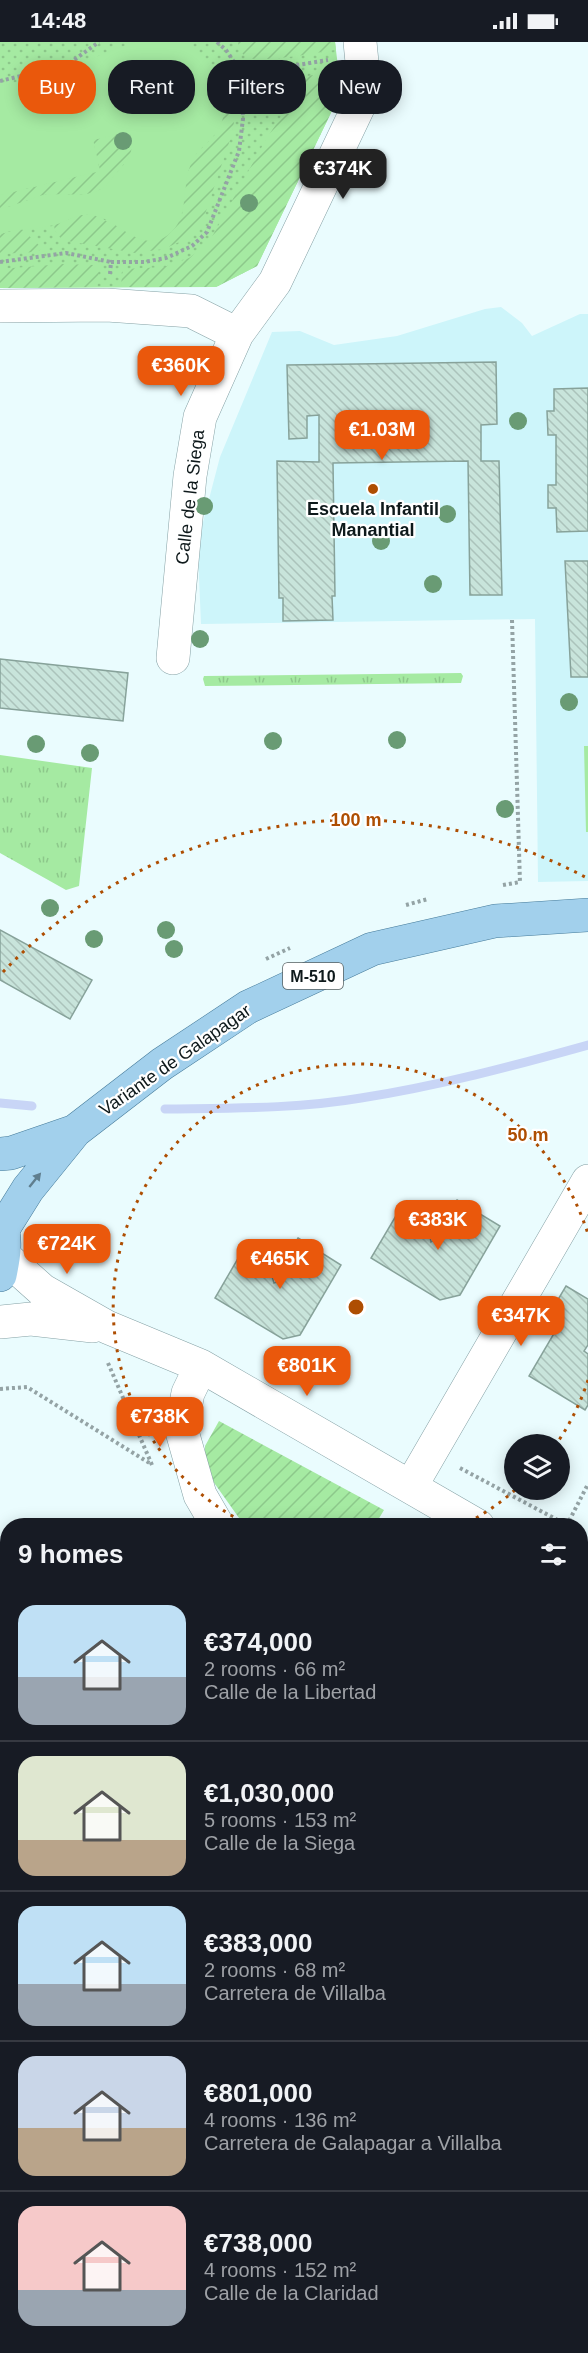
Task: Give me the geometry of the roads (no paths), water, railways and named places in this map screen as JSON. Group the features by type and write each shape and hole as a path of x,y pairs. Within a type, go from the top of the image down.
{"main road":[{"name":"Variante de Galapagar","path":"75,1131 162,1064 248,1006 372,948 495,921 588,915"},
{"name":"M-510","path":"0,1154 11,1153 75,1131"},
{"name":"M-510","path":"2,1245 27,1189 75,1131"}],"street":[{"name":"Calle de la Siega","path":"173,658 190,476 200,417 237,334 275,282 366,93 361,48"},
{"path":"0,306 107,305 191,311 237,334"},
{"path":"411,1486 588,1181"},
{"path":"2,1245 42,1290 107,1327 201,1366 465,1518"},
{"path":"0,1322 31,1319 107,1327"},
{"path":"201,1366 188,1392 182,1428 200,1495 213,1518"}],"waterway":[{"path":"165,1109 239,1108 337,1102 418,1088 588,1045"},
{"path":"0,1103 32,1106"}],"place":[{"name":"Escuela Infantil Manantial","path":"373,489"}]}
